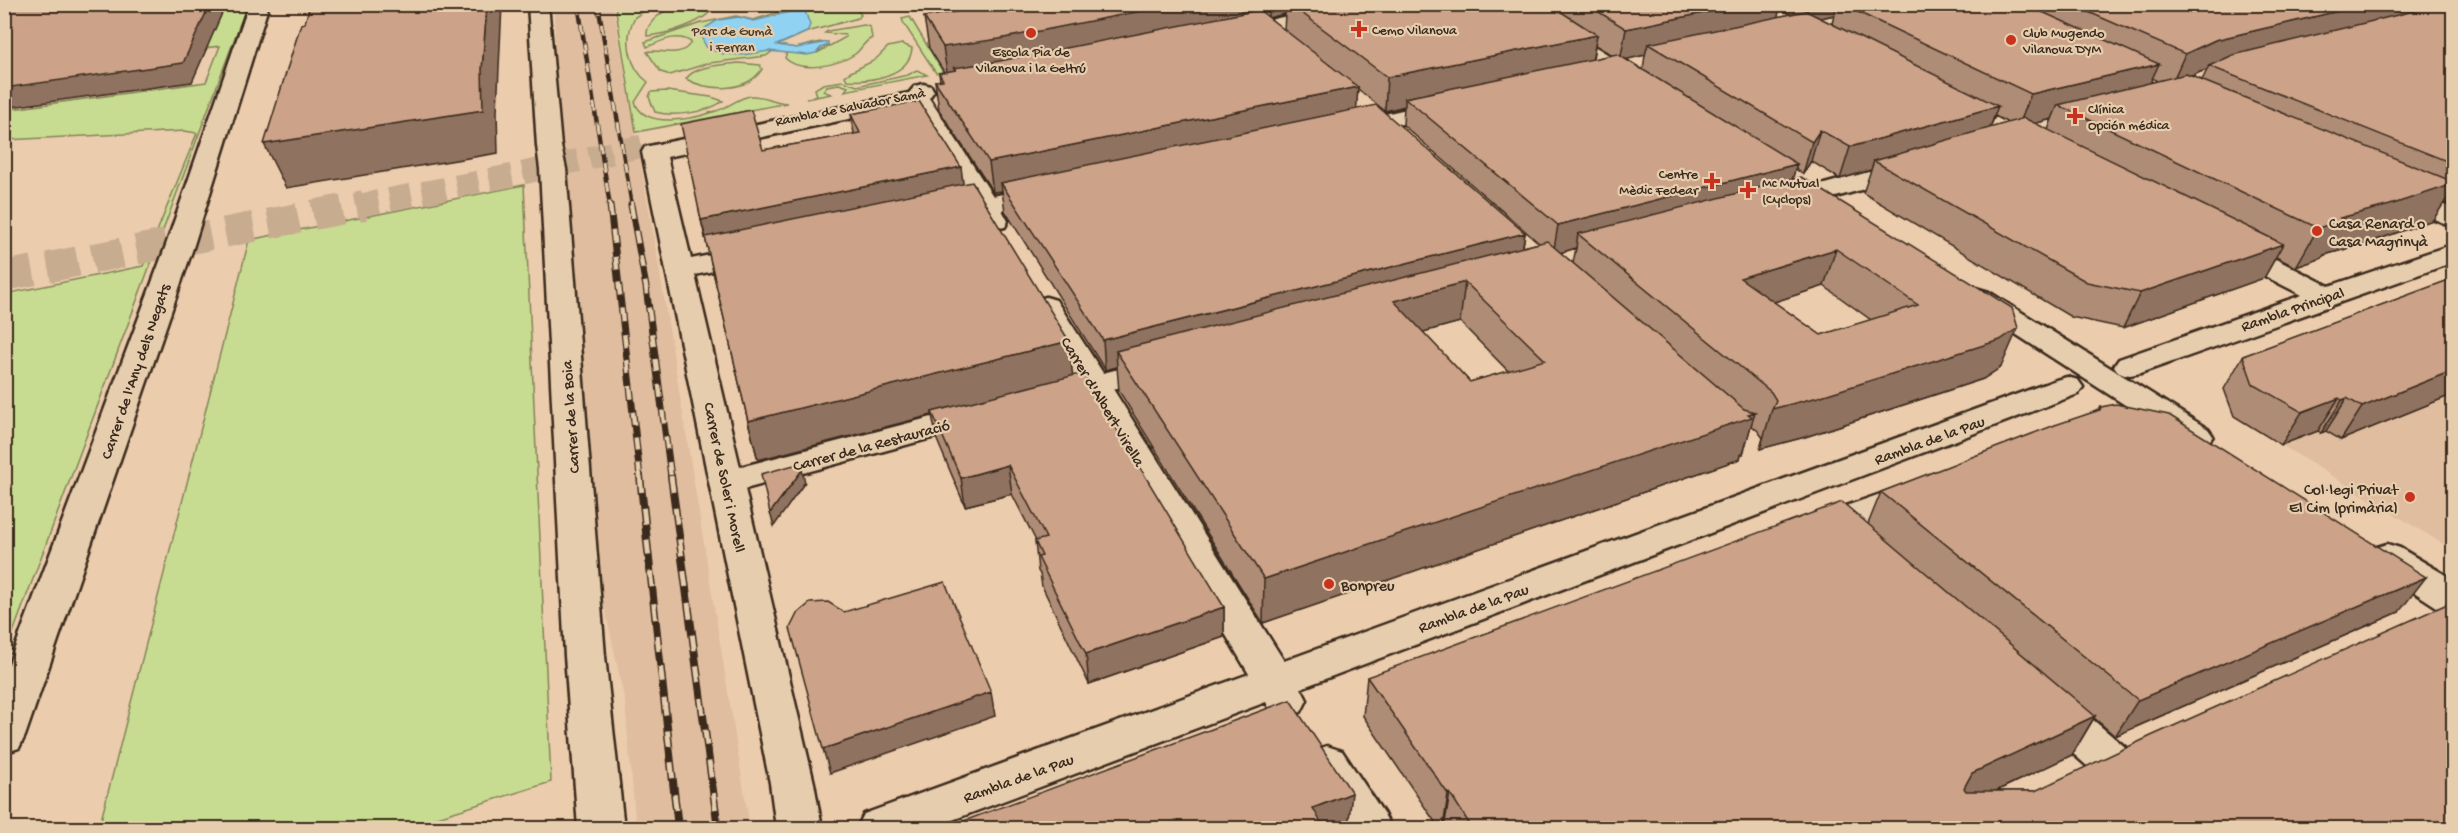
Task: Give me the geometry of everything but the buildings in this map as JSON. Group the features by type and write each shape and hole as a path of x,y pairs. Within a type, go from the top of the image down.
{"street":[{"name":"Carrer de l'Any dels Negats","path":"4,736 179,248 260,4"},
{"name":"Carrer de la Boia","path":"538,4 548,135 554,169 585,656 601,828"},
{"path":"1214,38 1375,4"},
{"path":"1512,4 1629,67 1656,94"},
{"path":"1239,10 1289,48"},
{"path":"1589,75 1629,67"},
{"name":"Rambla de Salvador Samà","path":"648,149 929,93 986,206"},
{"path":"1323,135 1473,101"},
{"name":"Carrer de Soler i Morell","path":"648,149 680,270 797,815"},
{"path":"1762,209 1935,162"},
{"path":"1785,177 1846,214"},
{"path":"2371,184 2451,218"},
{"path":"918,220 1067,189"},
{"path":"986,206 1010,246"},
{"path":"2212,238 2326,296"},
{"path":"680,270 782,248"},
{"name":"Rambla Principal","path":"2115,371 2454,252"},
{"path":"1952,281 2115,371 2143,403 2226,455"},
{"name":"Carrer d'Albert Virella","path":"1034,285 1275,681 1368,828"},
{"name":"Carrer de la Restauració","path":"727,482 1186,360"},
{"name":"Rambla de la Pau","path":"880,828 2067,387"},
{"path":"2105,417 2143,403"},
{"path":"1878,560 1836,523 1938,485"},
{"path":"2364,542 2443,609"},
{"path":"2021,683 2126,753 2070,779"}],"shaded area":[{"path":"554,5 613,5 659,267 750,828 636,828 625,702 582,500 569,205 555,51"},
{"name":"Col·legi Privat El Cim (primària)","path":"2350,341 2454,398 2453,550 2234,416"}],"green space":[{"name":"Parc de Gumà i Ferran","path":"676,4 714,5 704,17 695,22 664,33 647,36 652,22"},
{"path":"247,5 5,654 5,294 143,266 197,133 185,131 5,140 5,110 206,82 220,46 5,75 5,33"},
{"name":"Parc de Gumà i Ferran","path":"615,5 654,5 635,17 629,34 632,61 641,76 648,82 635,102 640,111 648,116 671,120 695,117 720,110 750,96 787,103 636,132"},
{"name":"Parc de Gumà i Ferran","path":"803,5 854,5 861,15 858,18 807,32 778,45 796,48 820,42 828,45 817,53 846,37 825,33 828,31 864,25 870,27 872,38 848,58 839,62 810,67 792,63 785,58 787,52 773,51 766,56 709,63 670,75 661,72 647,52 675,52 687,48 691,42 680,38 647,47 645,42 701,23 736,16 753,20"},
{"path":"910,17 943,72 936,73 904,24 902,19"},
{"path":"902,44 912,48 910,57 897,71 867,80 847,80 845,76 875,60 888,47"},
{"name":"Parc de Gumà i Ferran","path":"738,63 760,65 762,69 747,82 727,88 705,86 686,79 690,74 702,68"},
{"path":"917,70 927,75 845,91 848,87 839,84 827,86 823,91 831,94 806,99 817,95 815,89 823,84 843,81 857,86 908,75"},
{"name":"Parc de Gumà i Ferran","path":"667,91 711,97 723,101 690,113 655,112 649,97 651,92"},
{"path":"524,185 551,782 402,828 99,828 249,240"}],"water":[{"path":"805,11 810,25 807,32 777,45 796,48 828,42 828,45 816,53 807,55 769,51 743,55 723,54 707,48 701,37 705,28 718,20 739,17 754,21 789,12"}],"tunnel":[{"path":"356,206 519,174 642,146"},
{"path":"4,276 364,205"}],"railway":[{"path":"578,4 610,206"},
{"path":"598,4 632,206"},
{"path":"610,205 640,477"},
{"path":"631,205 646,287 671,477"},
{"path":"640,476 678,828"},
{"path":"671,476 718,828"}],"place":[{"name":"Cemo Vilanova","path":"1359,29"},
{"name":"Escola Pia de Vilanova i la Geltrú","path":"1031,33"},
{"name":"Club Mugendo Vilanova DYM","path":"2011,40"},
{"name":"Clínica Opción médica","path":"2075,116"},
{"name":"Centre Mèdic Fedear","path":"1712,181"},
{"name":"Mc Mutual (Cyclops)","path":"1748,190"},
{"name":"Casa Renard o Casa Magrinyà","path":"2317,231"},
{"name":"Col·legi Privat El Cim (primària)","path":"2410,497"},
{"name":"Bonpreu","path":"1329,584"}]}
